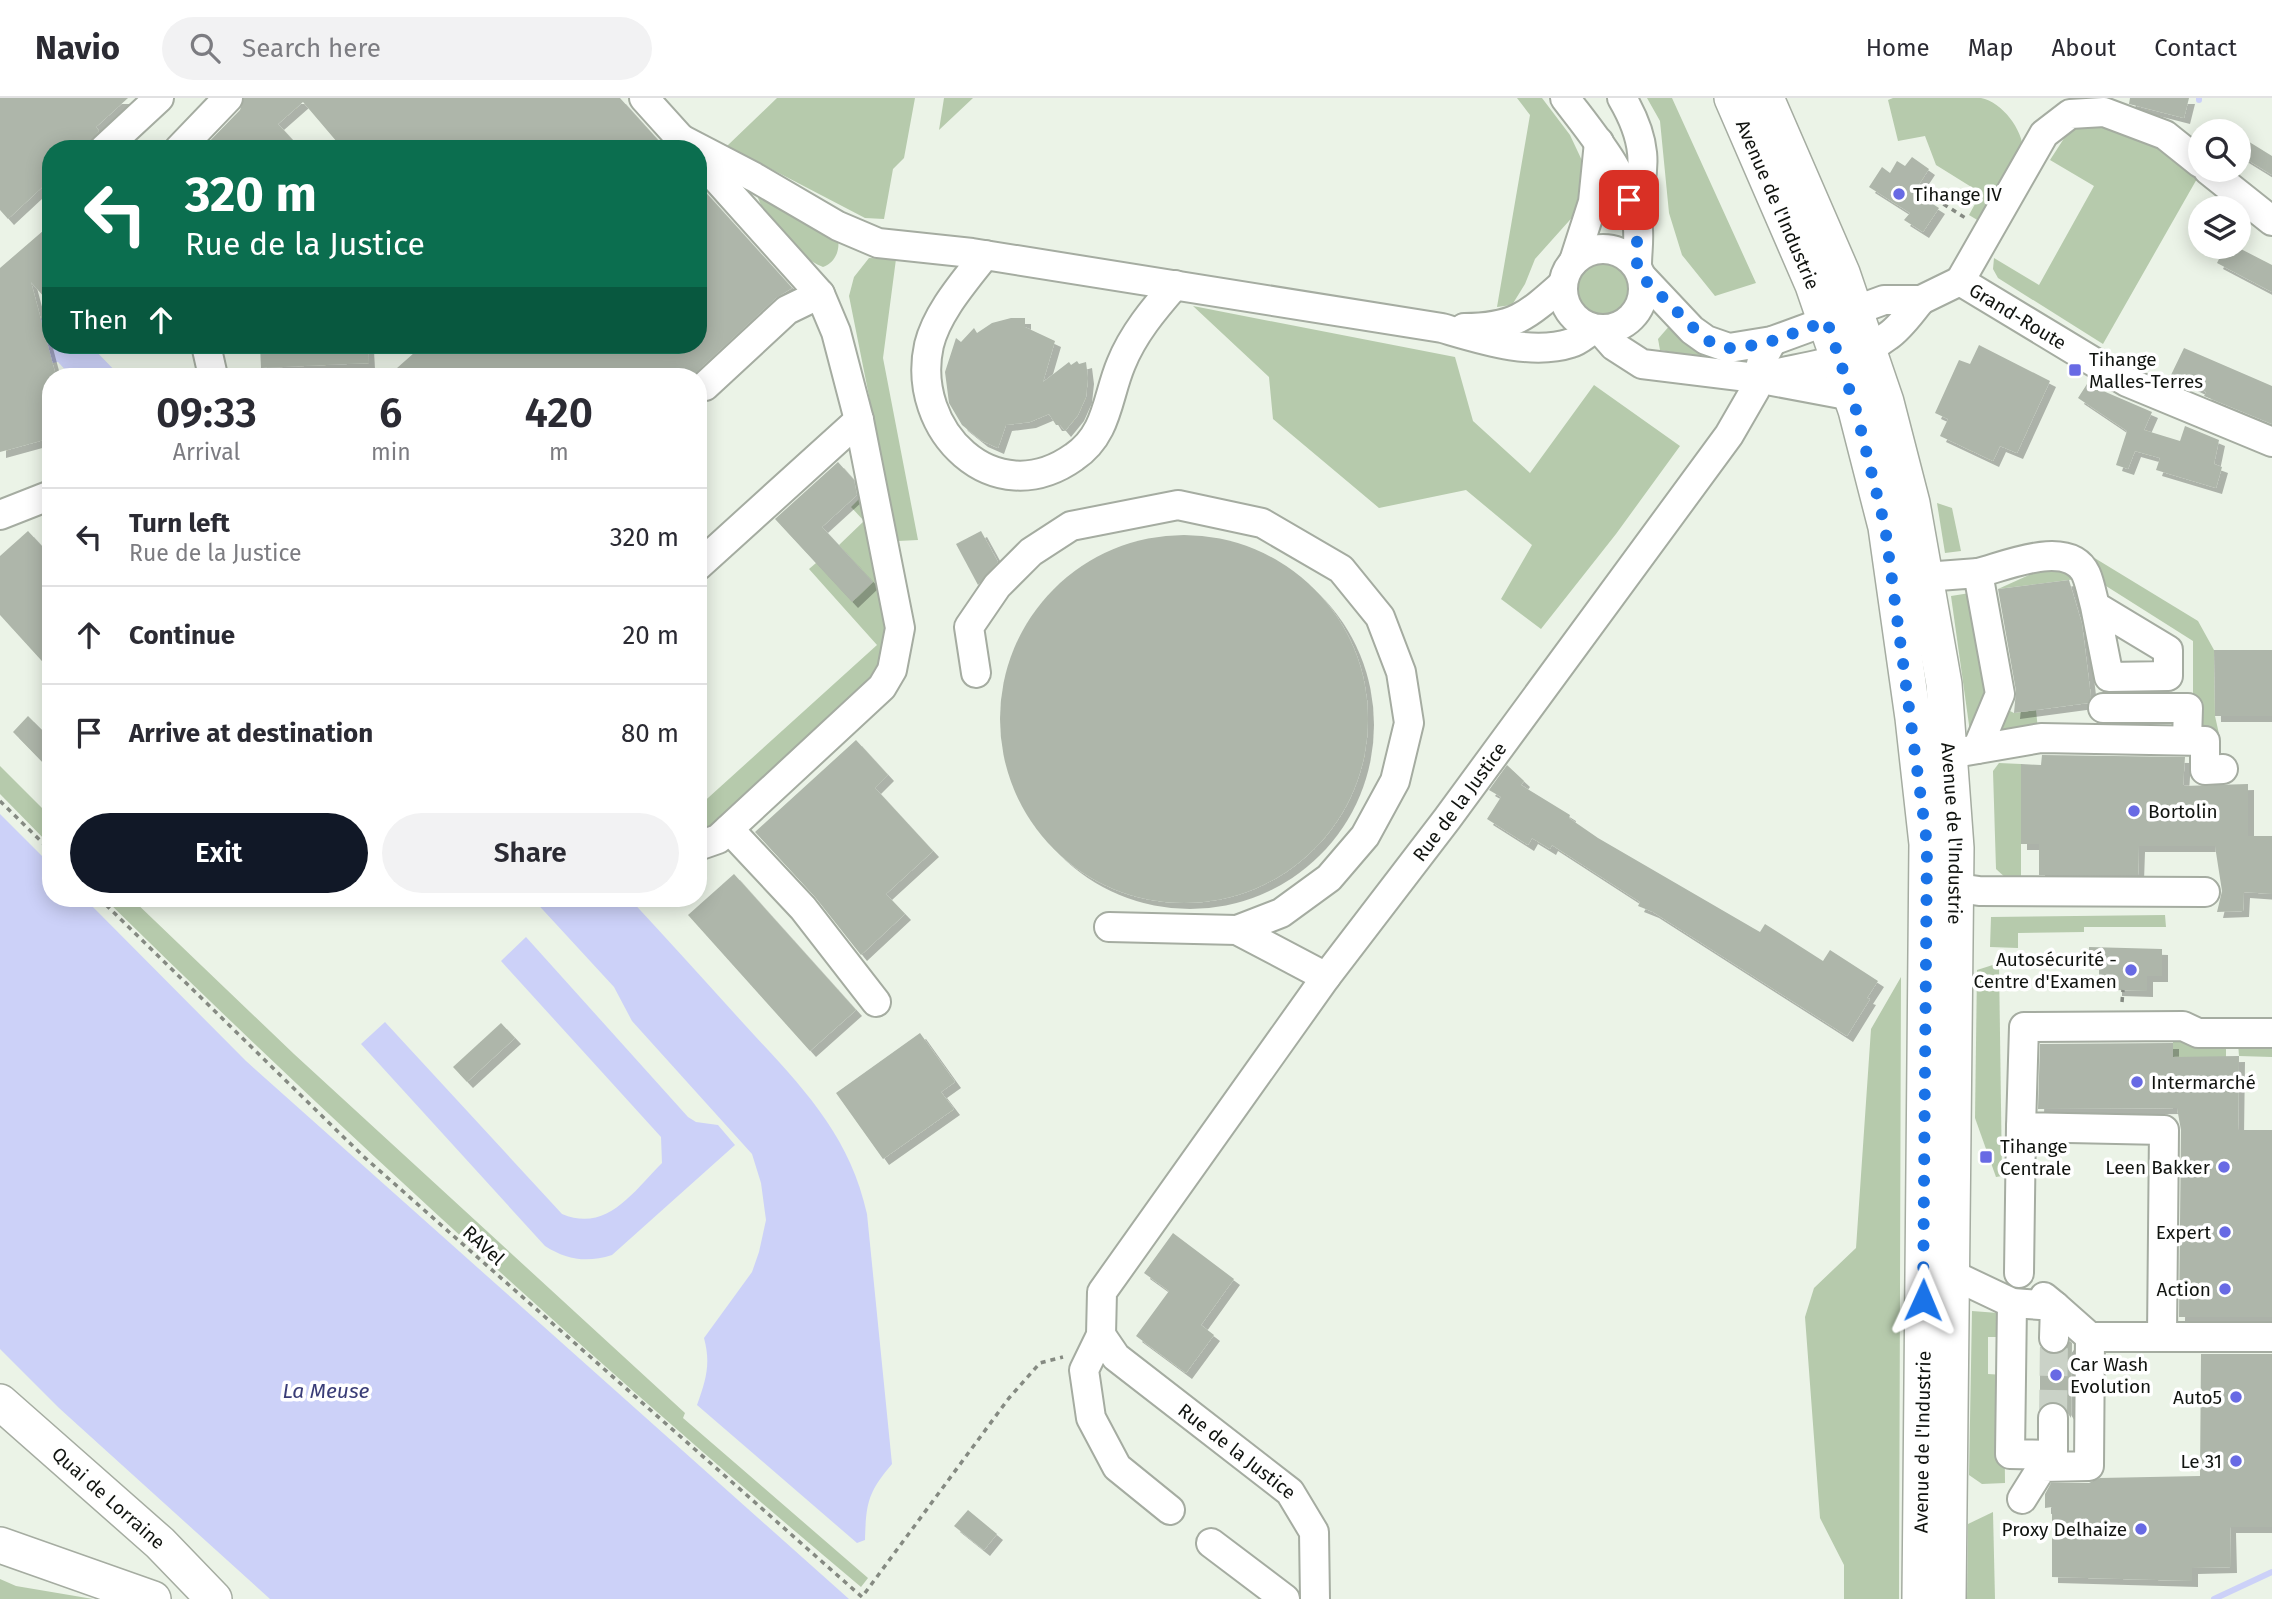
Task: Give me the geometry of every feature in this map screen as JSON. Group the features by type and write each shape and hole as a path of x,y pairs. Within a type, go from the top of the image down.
{"main road":[{"name":"Avenue de l'Industrie","path":"1732,98 1852,312"},
{"name":"Avenue de l'Industrie","path":"1766,98 1852,312 1852,396 1885,527 1913,718 1927,844 1942,886"},
{"name":"Avenue de l'Industrie","path":"1854,353 1912,503 1944,684 1963,752 1942,886 1951,1278 1948,1599"},
{"name":"Avenue de l'Industrie","path":"1920,1599 1951,1278"},
{"name":"Quai de Lorraine","path":"0,1402 160,1542 214,1599"},
{"path":"0,1545 153,1599"}],"street":[{"path":"114,140 159,98"},
{"path":"188,140 228,98"},
{"path":"644,98 683,140"},
{"path":"1565,98 1606,149 1633,211 1638,239 1644,287 1636,313 1618,327 1597,329 1583,325 1568,309 1568,273 1593,202 1598,142"},
{"path":"1622,98 1644,149 1643,182 1633,211"},
{"path":"1960,281 1988,233 2016,203 2044,134 2070,114 2104,112 2165,135 2188,153"},
{"path":"707,156 754,177 838,226 878,243 985,255 1175,285 1442,328 1496,343 1527,347 1571,343 1597,329"},
{"path":"707,167 820,293 836,332 859,420 900,628 892,670 882,687 718,839 707,843"},
{"path":"2223,182 2272,221"},
{"path":"1442,328 1485,328 1519,321 1589,251 1617,251 1640,271 1706,340 1729,348 1772,341 1852,312"},
{"path":"985,255 935,325 928,348 927,379 931,405 943,432 964,456 991,470 1017,478 1045,471 1074,457 1093,438 1108,411 1114,385 1126,354 1150,314 1175,285"},
{"name":"Grand-Route","path":"1852,312 1884,300 1921,300 1960,281 2127,382 2272,442"},
{"path":"707,384 787,310 820,293"},
{"path":"1756,378 1854,353 1895,331 1921,300"},
{"path":"1597,329 1614,346 1642,364 1756,378 1852,396"},
{"name":"Rue de la Justice","path":"1170,1510 1117,1467 1091,1418 1084,1370 1101,1335 1102,1292 1122,1260 1326,976 1447,820 1729,435 1755,390 1756,378 1772,341"},
{"path":"707,558 859,420"},
{"path":"0,515 42,499"},
{"path":"976,673 969,627 997,586 1031,552 1071,526 1178,505 1262,523 1341,569 1380,617 1401,672 1409,723 1395,781 1365,836 1329,878 1281,913 1237,930 1109,927"},
{"path":"1925,578 1978,573 2049,554 2076,561 2085,572 2095,606"},
{"path":"1963,752 2000,694 1978,573"},
{"path":"2103,708 2188,708 2187,740"},
{"path":"1963,752 2041,738 2205,741 2205,769 2222,769"},
{"path":"729,829 803,908 876,1002"},
{"path":"1942,886 1979,891 2206,892"},
{"path":"1237,930 1326,976"},
{"path":"2019,1273 2024,1027 2183,1026 2198,1032 2272,1033"},
{"path":"2021,1127 2164,1130 2162,1336"},
{"path":"1951,1278 2019,1273 2090,1337 2272,1337"},
{"path":"1951,1278 2012,1303 2055,1306"},
{"path":"2012,1303 2010,1454 2053,1455 2053,1418"},
{"path":"2054,1338 2055,1306"},
{"name":"Rue de la Justice","path":"1101,1335 1116,1357 1290,1492 1314,1532 1315,1599"},
{"path":"2022,1499 2042,1467 2089,1466 2090,1337"},
{"path":"1211,1543 1285,1599"}],"path":[{"path":"1920,195 1923,191 1988,233"},
{"path":"0,801 42,842"},
{"name":"RAVel","path":"108,907 363,1156 864,1598"},
{"path":"864,1598 1020,1385 1041,1363 1074,1354 1101,1335"}],"green space":[{"path":"777,98 915,98 904,158 893,169 884,219 865,218 727,146"},
{"path":"944,98 973,98 939,130"},
{"path":"1517,98 1542,98 1570,135 1585,167 1577,212 1535,259 1525,284 1512,305 1497,307 1530,115"},
{"path":"1647,98 1672,98 1756,283 1715,296 1682,255 1669,213 1660,121"},
{"path":"1981,98 1996,105 2010,118 2019,134 2023,150 1979,221 1969,215 1981,193 1936,165 1925,136 1898,141 1888,100"},
{"path":"2107,124 2154,142 2188,169 2188,182 2195,182 2103,344 1998,278 1993,269 1994,258 2039,285 2094,186 2050,160 2072,126"},
{"path":"764,194 838,237 838,251 834,259 823,267 797,249 761,205 758,198"},
{"path":"869,258 896,259 883,358 918,540 898,541 849,296 854,277"},
{"path":"1598,260 1610,260 1625,268 1633,283 1633,295 1625,310 1610,318 1598,318 1583,310 1575,295 1575,283 1583,268"},
{"path":"1193,306 1455,357 1473,421 1530,473 1594,385 1680,446 1616,534 1541,629 1501,599 1532,545 1466,490 1379,508 1273,419 1269,377"},
{"path":"1671,324 1703,351 1701,357 1660,350 1658,339"},
{"path":"865,493 889,620 876,683 722,824 707,828 707,799 877,645 809,569 816,563 873,582 839,545 864,521 851,507"},
{"path":"1937,503 1952,508 1961,551 1945,553"},
{"path":"2088,554 2198,621 2214,650 2215,716 2219,734 2193,734 2193,641 2095,579"},
{"path":"2047,567 2074,573 2076,579 1998,589"},
{"path":"1970,593 1987,708 1970,732 1951,596"},
{"path":"2000,706 2014,713 2036,710 2038,730 1991,733"},
{"path":"1999,763 2021,764 2021,878 2007,879 1996,869 1993,771"},
{"path":"0,766 42,808 42,837 0,794"},
{"path":"113,907 140,907 294,1054 685,1413 683,1418 868,1578 861,1587 666,1420 475,1250"},
{"path":"2165,915 2166,927 2084,927 2084,932 2018,933 2018,948 1990,947 1991,917"},
{"path":"1999,963 2002,1176 1996,1177 1975,1118 1977,970"},
{"path":"1901,977 1899,1599 1844,1599 1844,1565 1820,1518 1805,1317 1814,1288 1856,1248 1871,1029"},
{"path":"2173,1033 2226,1042 2226,1057 2173,1057"},
{"path":"2238,1043 2272,1043 2272,1057 2239,1056"},
{"path":"1972,1311 1998,1313 2003,1337 1988,1337 1988,1374 2004,1375 2005,1483 1982,1484 1969,1475"},
{"path":"1993,1512 1995,1599 1967,1599 1968,1524"},
{"path":"0,1579 16,1586 93,1599 0,1599"}],"water":[{"path":"42,318 42,354 99,354 112,368 64,368 58,362 0,372 0,328"},
{"name":"La Meuse","path":"0,814 42,856 42,907 93,907 246,1061 849,1599 270,1599 59,1408 0,1349"},
{"path":"540,907 637,907 784,1067 819,1111 848,1158 867,1214 892,1464 878,1482 870,1499 865,1540 857,1543 697,1405 706,1372 704,1338 752,1272 759,1252 766,1220 761,1183 752,1154 632,1021 614,987"},
{"path":"526,937 688,1117 696,1122 718,1125 735,1145 612,1255 577,1259 545,1246 361,1044 385,1022 562,1214 593,1218 606,1214 629,1197 662,1163 661,1137 501,961"}],"building":[{"path":"0,98 128,98 96,127 99,131 92,140 42,140 42,187 8,219 0,210"},
{"path":"244,98 620,98 658,140 335,140 303,102 278,124 293,140 211,140 240,110"},
{"path":"2130,98 2189,98 2184,118 2129,104"},
{"path":"2251,143 2272,156 2272,175 2251,162"},
{"name":"Tihange IV","path":"1912,157 1929,169 1914,192 1939,208 1923,232 1904,220 1910,213 1869,187 1882,167 1890,173 1897,161 1905,166"},
{"path":"707,194 792,288 776,298 701,368 397,368 413,354 707,354"},
{"path":"42,232 42,295 31,282 42,323 42,354 50,354 54,368 42,368 42,440 0,452 0,268"},
{"path":"2251,254 2272,265 2272,292 2217,263 2219,259 2251,259"},
{"path":"1025,318 1025,327 1055,341 1043,382 1069,362 1071,365 1077,361 1079,364 1086,362 1088,378 1086,397 1078,415 1065,431 1060,425 1056,425 1049,414 1030,422 1006,425 998,448 982,441 962,425 949,403 945,372 956,338 961,342 974,328 977,333 992,323"},
{"path":"1979,345 2050,381 2017,453 2000,446 1993,461 1940,436 1948,419 1935,413 1959,360 1970,364"},
{"path":"2184,348 2272,386 2272,424 2204,396 2206,392 2171,375"},
{"path":"260,354 368,354 369,363 261,368"},
{"path":"2087,384 2152,412 2144,430 2180,441 2185,426 2219,440 2214,464 2222,467 2216,488 2156,470 2160,458 2135,451 2128,469 2116,465 2127,431 2078,398"},
{"path":"838,462 854,480 857,495 822,527 873,582 852,602 775,519"},
{"path":"28,531 42,546 42,661 0,615 0,556"},
{"path":"981,531 998,562 978,585 956,544"},
{"path":"1184,535 1220,539 1254,549 1286,566 1314,589 1337,617 1354,649 1364,683 1368,719 1364,755 1354,789 1337,821 1314,849 1286,872 1254,889 1220,899 1184,903 1148,899 1114,889 1082,872 1054,849 1031,821 1014,789 1004,755 1000,719 1004,683 1014,649 1031,617 1054,589 1082,566 1114,549 1148,539"},
{"path":"2069,580 2082,624 2091,697 2088,703 2014,713 2016,691 1998,589"},
{"path":"2214,650 2272,650 2272,716 2215,716"},
{"path":"28,716 42,730 42,762 13,732"},
{"path":"856,740 888,775 875,788 933,851 886,894 905,914 861,955 815,897 755,832"},
{"name":"Bortolin","path":"2042,755 2185,757 2183,786 2248,784 2248,836 2272,836 2272,894 2244,892 2243,911 2217,912 2222,891 2215,846 2139,846 2138,875 2039,875 2039,844 2021,844 2021,764 2041,765"},
{"path":"1507,765 1524,781 1521,785 1570,815 1569,818 1598,838 1760,932 1765,924 1823,961 1830,950 1878,981 1847,1036 1653,912 1638,906 1640,902 1552,845 1550,849 1532,838 1528,845 1487,819 1501,797 1489,790"},
{"path":"734,874 856,1010 810,1051 688,915 697,907 707,907 707,898"},
{"name":"Autosécurité - Centre d'Examen","path":"2089,947 2162,949 2162,976 2147,976 2147,991 2116,990 2116,977 2099,976 2099,964 2089,963"},
{"path":"501,1023 515,1038 467,1082 453,1067"},
{"path":"920,1033 955,1082 941,1092 954,1109 883,1159 836,1093"},
{"path":"2173,1043 2173,1057 2239,1056 2238,1130 2272,1130 2272,1317 2179,1317 2181,1130 2177,1108 2038,1109 2040,1044"},
{"path":"1173,1233 1234,1279 1201,1325 1214,1335 1186,1373 1136,1336 1169,1291 1144,1273"},
{"name":"Car Wash Evolution","path":"2070,1341 2071,1418 2061,1403 2052,1401 2040,1408 2040,1347 2054,1355 2062,1352"},
{"name":"Proxy Delhaize","path":"2201,1354 2272,1354 2272,1527 2230,1527 2231,1567 2192,1568 2192,1581 2052,1577 2052,1507 2045,1508 2045,1494 2051,1483 2089,1483 2100,1478 2200,1476"},
{"path":"968,1510 997,1534 984,1550 954,1526"}],"waterway":[{"path":"2214,1599 2272,1572"}],"tunnel":[{"path":"2053,1418 2054,1338"}],"place":[{"name":"Tihange IV","path":"1899,194"},
{"name":"Tihange Malles-Terres","path":"2075,370"},
{"name":"Bortolin","path":"2134,811"},
{"name":"Autosécurité - Centre d'Examen","path":"2131,970"},
{"name":"Intermarché","path":"2137,1082"},
{"name":"Tihange Centrale","path":"1986,1157"},
{"name":"Leen Bakker","path":"2224,1167"},
{"name":"Expert","path":"2225,1232"},
{"name":"Action","path":"2225,1289"},
{"name":"Car Wash Evolution","path":"2056,1375"},
{"name":"Auto5","path":"2236,1397"},
{"name":"Le 31","path":"2236,1461"},
{"name":"Proxy Delhaize","path":"2141,1529"}],"route":[{"path":"1629,200 1637,221 1637,265 1643,278 1692,330 1706,340 1729,348 1772,341 1827,321 1856,410 1885,527 1913,718 1927,844 1923,1300"}]}
